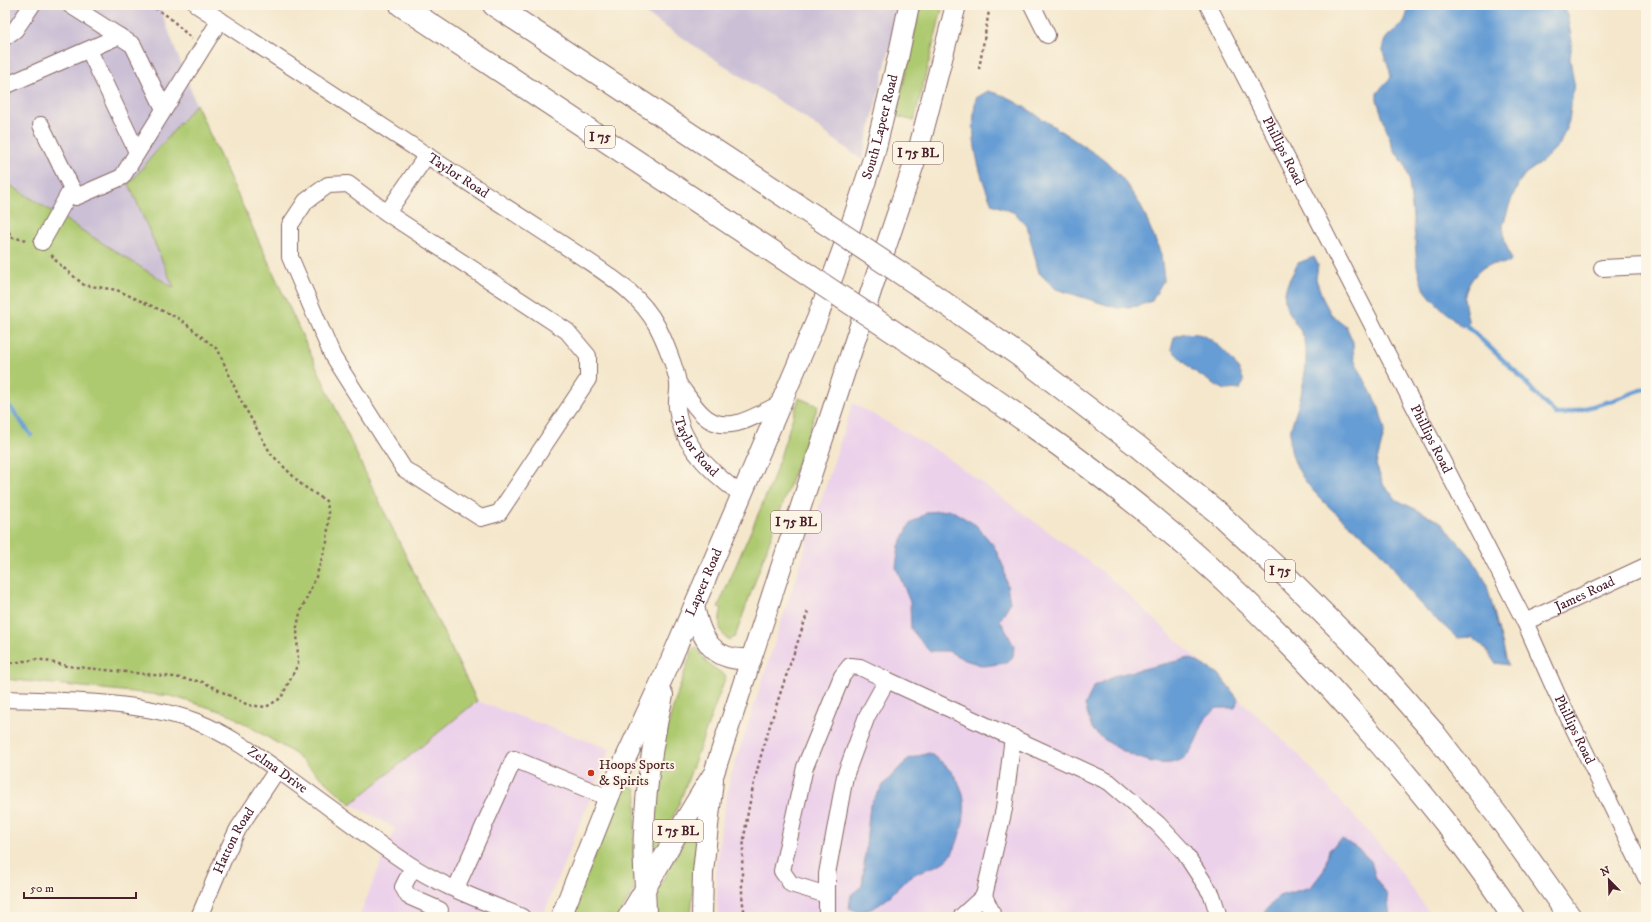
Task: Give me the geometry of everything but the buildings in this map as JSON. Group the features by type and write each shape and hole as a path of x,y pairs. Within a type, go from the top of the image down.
{"highway":[{"name":"I 75","path":"401,5 988,394 1056,443 1151,516 1210,567 1335,691 1417,787 1484,872 1513,917"},
{"name":"I 75","path":"494,5 926,290 1020,356 1136,445 1217,512 1288,578 1372,662 1434,733 1501,820 1570,917"}],"main road":[{"name":"South Lapeer Road","path":"844,246 873,159 898,58 908,5"},
{"name":"I 75 BL","path":"628,917 646,890 691,809 714,773 750,659 917,155 931,107 956,5"},
{"name":"Lapeer Road","path":"561,917 637,732 670,662 783,402 844,246"},
{"path":"694,606 697,622 709,646 718,654 740,660 750,659"},
{"path":"646,917 644,832 648,786 652,748 670,662"},
{"path":"702,917 704,865 714,773"}],"street":[{"path":"5,36 15,30 32,5"},
{"path":"70,5 133,45 164,109"},
{"name":"Taylor Road","path":"197,5 591,263 630,292 645,308 657,326 665,343 678,383 704,416 711,421 723,424 738,423 748,420 783,402"},
{"path":"1032,5 1047,35"},
{"name":"Phillips Road","path":"1208,5 1524,622 1556,692 1646,877"},
{"path":"41,125 76,197 122,177 220,20"},
{"path":"5,86 119,36"},
{"path":"89,50 137,152"},
{"path":"387,213 427,155"},
{"path":"348,184 387,213 567,331 588,356 588,379 499,513 481,518 404,469 333,357 290,257 290,225 306,201 328,185 348,184"},
{"path":"42,242 72,188"},
{"path":"1602,268 1646,266"},
{"name":"Taylor Road","path":"678,383 677,408 681,424 688,439 710,469 721,480 742,495"},
{"name":"James Road","path":"1524,622 1646,566"},
{"path":"827,895 791,884 782,871 805,767 842,676 850,666 860,667 1109,782 1158,824 1184,852 1212,895 1220,917"},
{"path":"827,917 827,874 845,776 867,716 887,680"},
{"name":"Zelma Drive","path":"5,699 115,706 169,713 198,722 241,744 413,867 522,917"},
{"path":"961,917 984,896 1004,810 1013,737"},
{"path":"456,888 514,759 609,798"},
{"name":"Hatton Road","path":"199,917 223,860 238,830 277,770"},
{"path":"413,867 403,887 405,893 408,896 440,910"},
{"path":"984,896 994,917"}],"path":[{"path":"150,5 169,17"},
{"path":"979,69 990,5"},
{"path":"5,227 13,238 42,242 58,263 84,284 117,290 180,319 218,350 239,397 271,454 284,469 302,485 326,501 329,512 327,542 316,577 300,613 297,626 298,664 281,698 266,707 248,705 203,682 174,677 67,666 38,659 5,664"},
{"path":"746,917 742,898 742,857 752,794 763,749 808,611"}],"shaded area":[{"path":"5,5 159,5 196,104 129,184 174,288 5,182"},
{"path":"632,5 900,5 862,160 805,118"},
{"path":"853,403 941,453 1107,575 1296,752 1389,855 1432,917 718,917 716,871 721,828 730,779"},
{"path":"477,701 610,749 542,917 359,917 395,828 351,804"}],"green space":[{"path":"921,5 943,5 914,121 896,116"},
{"path":"196,104 362,466 477,701 351,804 292,752 227,713 171,696 5,679 5,182 174,288 129,184"},
{"path":"799,398 818,406 735,637 729,640 725,637 721,630 720,617 722,608 718,607 772,482"},
{"path":"696,647 707,663 726,676 680,801 658,849 654,850 652,843 656,790 664,741 677,694 693,648"},
{"path":"626,787 632,787 636,790 637,797 633,848 634,891 617,917 570,917 621,791"},
{"path":"688,833 697,835 691,917 656,917 653,896 664,879"}],"water":[{"path":"1409,5 1565,5 1572,41 1570,59 1574,83 1569,121 1560,144 1542,162 1525,174 1520,181 1510,203 1503,225 1505,242 1511,258 1510,262 1488,265 1480,270 1474,277 1468,286 1465,298 1468,323 1462,327 1433,300 1423,288 1417,267 1408,175 1405,165 1393,149 1377,100 1377,93 1391,77 1383,50 1383,45 1387,37 1403,23"},
{"path":"988,91 1005,96 1026,108 1106,161 1122,178 1141,206 1161,254 1164,279 1152,301 1138,306 1117,308 1056,289 1039,273 1027,226 1015,213 992,204 978,165 973,126 974,112 976,98"},
{"path":"1314,257 1318,265 1316,279 1323,299 1331,314 1346,326 1353,342 1354,359 1379,408 1385,430 1376,465 1384,486 1397,500 1441,522 1472,558 1486,582 1508,665 1495,663 1484,647 1472,637 1457,638 1423,607 1379,550 1325,503 1301,475 1294,460 1290,443 1290,433 1303,385 1306,349 1302,334 1287,308 1285,293 1288,282 1298,263"},
{"path":"1185,333 1197,334 1210,339 1228,355 1242,376 1244,382 1240,389 1225,390 1212,383 1191,369 1171,349 1174,337"},
{"path":"951,510 976,525 994,546 1004,568 1010,603 1000,620 1014,646 1013,657 1005,663 984,666 965,660 948,651 929,651 911,629 910,602 896,567 899,546 910,524 928,512"},
{"path":"1190,658 1219,674 1238,699 1235,708 1217,708 1206,718 1195,743 1186,756 1177,762 1152,762 1125,752 1102,738 1094,731 1085,705 1094,686 1117,675"},
{"path":"929,753 948,768 960,786 963,796 964,818 954,850 942,863 910,877 876,907 861,913 849,908 851,895 862,886 870,805 884,784 908,759"},
{"path":"1342,839 1358,849 1371,861 1376,879 1387,895 1390,917 1261,917 1261,915 1279,896 1311,887 1324,870 1329,850"}],"waterway":[{"path":"1466,325 1519,375 1542,401 1556,414 1564,414 1611,401 1646,388"},
{"path":"5,403 11,408 31,435"}],"place":[{"name":"Hoops Sports & Spirits","path":"591,773"}]}
